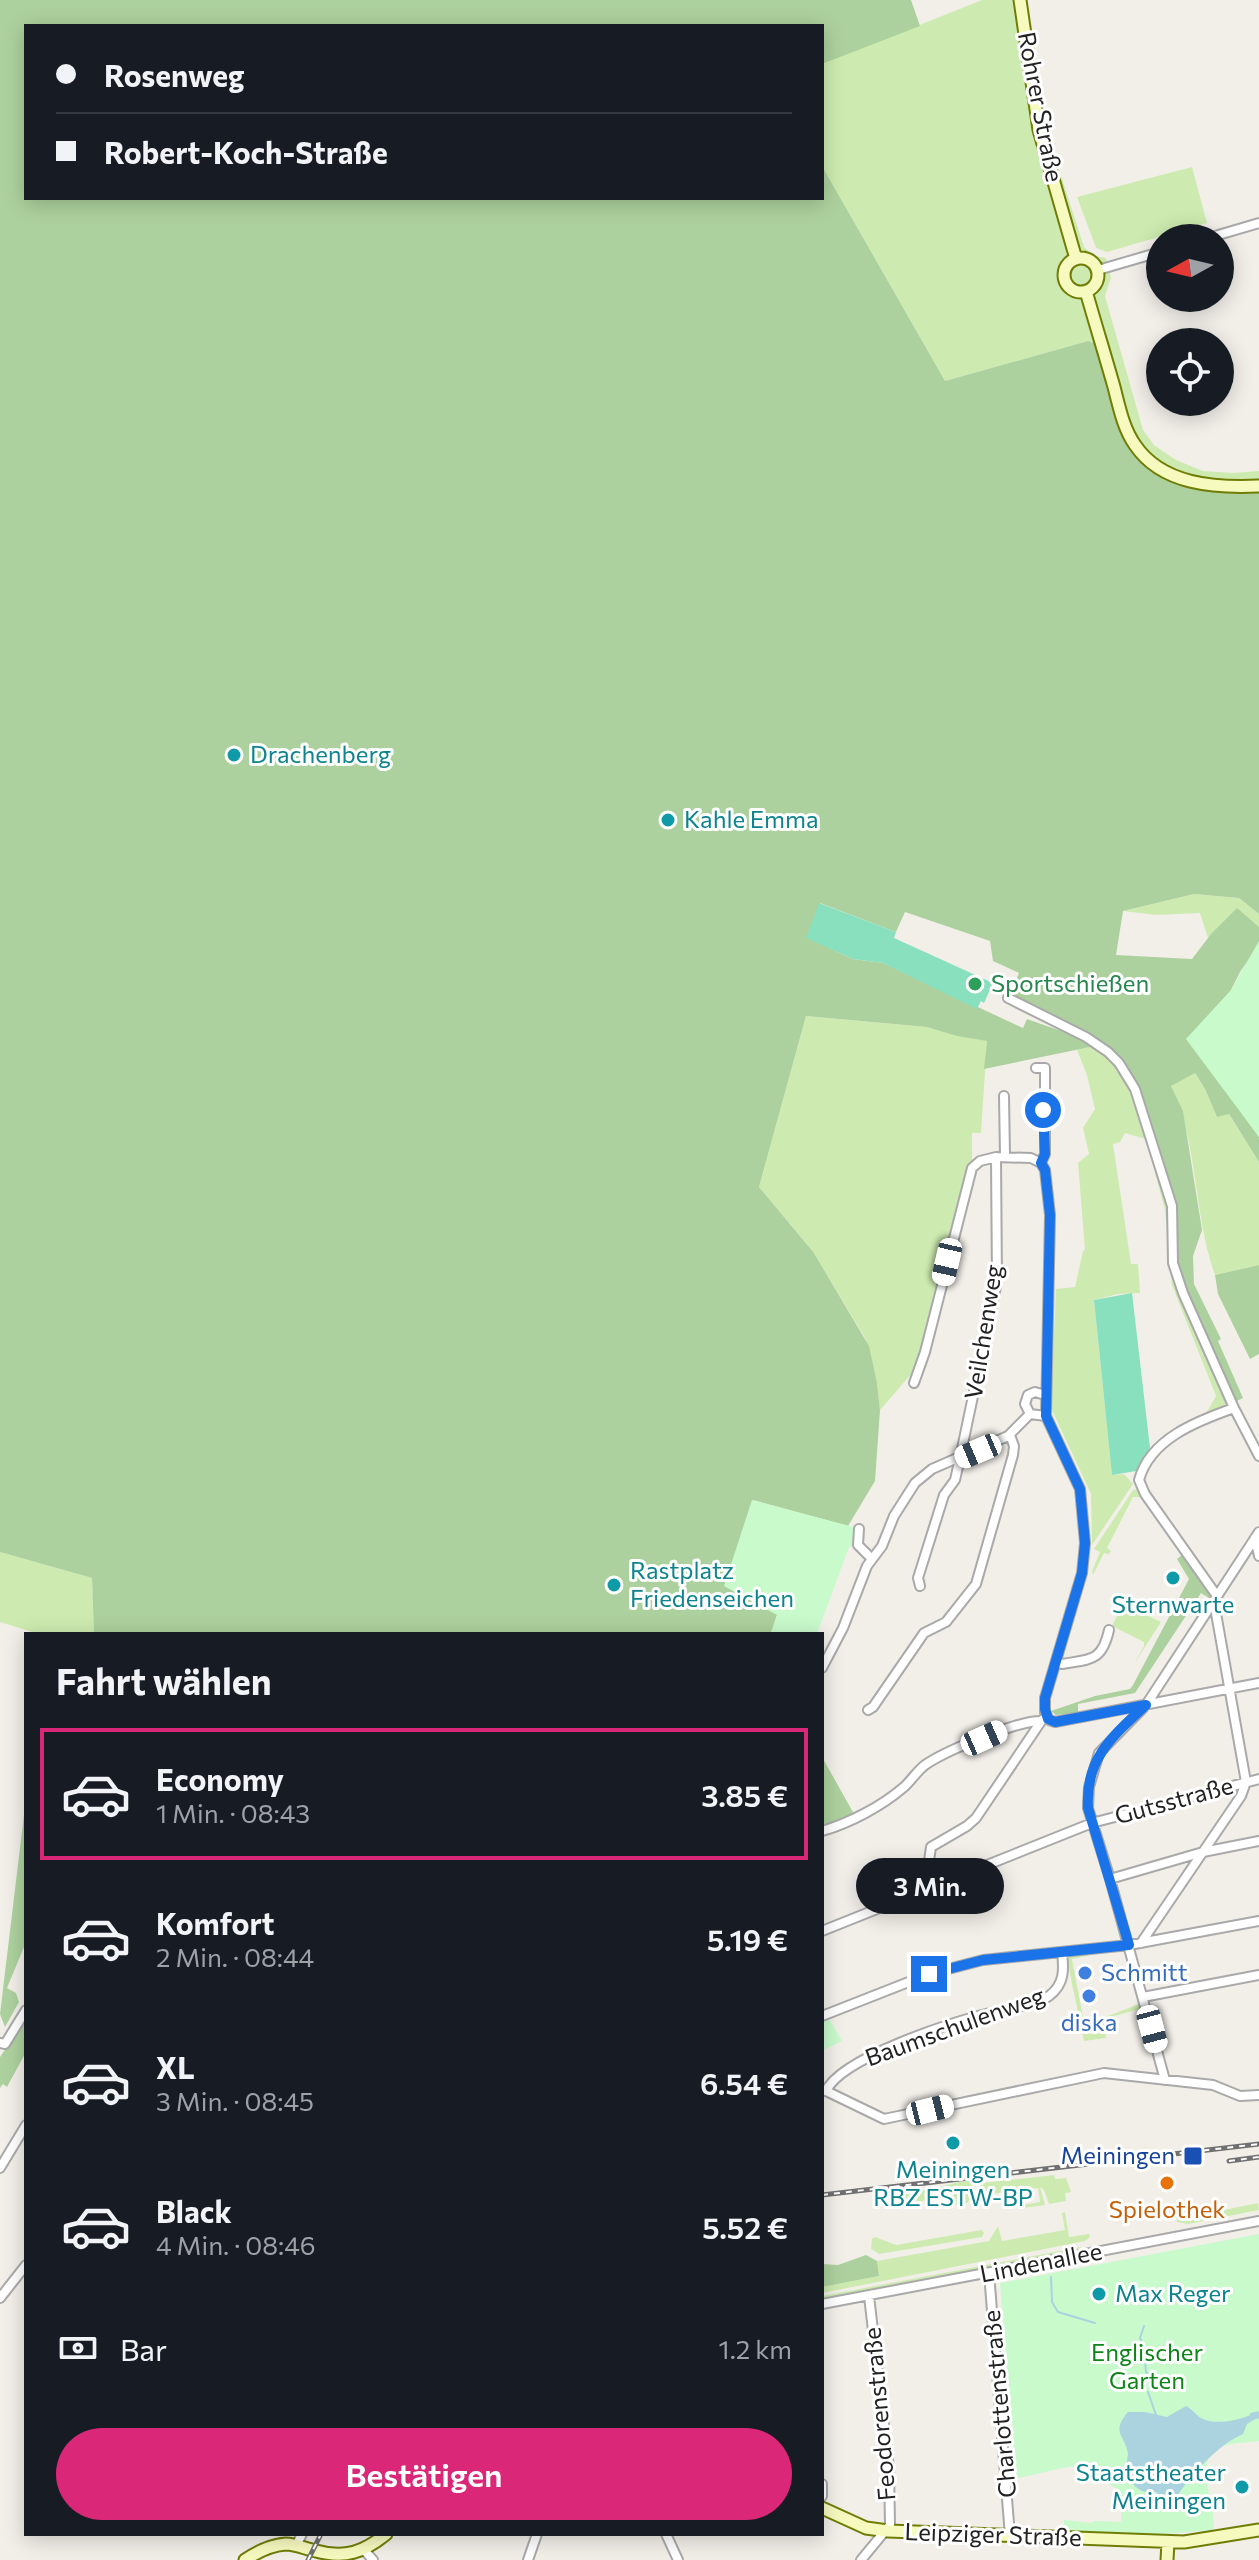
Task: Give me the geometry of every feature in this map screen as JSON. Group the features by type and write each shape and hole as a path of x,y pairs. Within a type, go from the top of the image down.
{"main road":[{"name":"Rohrer Straße","path":"1020,0 1039,130 1076,259"},
{"path":"1076,259 1091,261 1098,270 1096,285 1086,291 1074,291 1066,282 1066,268 1076,259"},
{"path":"1086,291 1124,420 1135,446 1160,469 1195,483 1259,486"},
{"name":"Leipziger Straße","path":"824,2509 866,2528 888,2531 1191,2542 1259,2530"},
{"path":"245,2560 267,2548 286,2544 337,2558 364,2550 383,2536"},
{"path":"1167,2560 1168,2542"}],"street":[{"path":"1234,230 1259,223"},
{"path":"1098,270 1146,256"},
{"path":"1008,998 1086,1037 1108,1052 1119,1063 1135,1089 1172,1206 1173,1263 1192,1316 1259,1456"},
{"path":"1036,1068 1045,1068 1045,1154 1041,1163"},
{"name":"Veilchenweg","path":"920,1586 918,1578 944,1495 955,1480 997,1282 1004,1096"},
{"path":"936,1885 930,1866 931,1847 976,1818 1046,1720 1045,1698 1085,1557 1080,1489 1046,1416 1050,1215 1045,1170 1041,1163 1031,1158 1000,1157"},
{"name":"Veilchenweg","path":"914,1383 925,1352 972,1168 980,1161 1000,1157"},
{"path":"1030,1414 1025,1404 1028,1395 1035,1392 1045,1395"},
{"path":"1141,1943 1241,1796 1246,1782 1215,1599 1145,1494 1139,1480 1146,1461 1163,1443 1234,1408"},
{"path":"824,1664 843,1628 871,1558 882,1546 894,1516 915,1483 926,1472 1010,1435 1030,1414 1046,1416"},
{"path":"868,1710 924,1633 946,1622 979,1579 1013,1455 1010,1435"},
{"path":"859,1529 858,1545 871,1558"},
{"path":"1165,2080 1092,1823 1088,1797 1096,1758 1120,1729 1146,1705 1257,1535"},
{"path":"1257,1535 1259,1556"},
{"path":"1056,1662 1062,1664 1097,1657 1106,1644 1109,1630"},
{"path":"824,1831 835,1828 903,1788 928,1763 1005,1728 1027,1721 1146,1705 1259,1683"},
{"name":"Gutsstraße","path":"824,1930 1092,1823 1259,1779"},
{"path":"1110,1879 1203,1852 1259,1841"},
{"path":"824,2015 953,1967 1007,1957 1129,1945 1259,1921"},
{"name":"Baumschulenweg","path":"824,2090 843,2073 886,2048 969,2019 1050,1996 1064,1976 1062,1952"},
{"path":"1143,1997 1259,1975"},
{"path":"0,2043 5,2044 24,2013"},
{"path":"824,2090 875,2117 891,2119 1096,2074 1121,2074 1217,2086 1246,2097 1259,2095"},
{"path":"0,2168 24,2128"},
{"name":"Lindenallee","path":"824,2304 1259,2221"},
{"path":"0,2298 24,2268"},
{"name":"Charlottenstraße","path":"989,2273 1010,2536"},
{"name":"Feodorenstraße","path":"869,2296 889,2468 888,2531"},
{"path":"861,2560 888,2531"},
{"path":"296,2546 301,2536"},
{"path":"528,2560 536,2536"},
{"path":"667,2536 678,2560"},
{"path":"364,2550 373,2560"}],"green space":[{"path":"0,0 911,0 920,26 824,63 824,24 24,24 24,200 824,200 824,169 945,381 1088,341 1094,343 1121,433 1145,465 1180,484 1199,489 1259,492 1259,914 1239,898 1194,894 1123,911 1116,955 1192,959 1237,908 1259,927 1259,945 1240,972 1199,1054 1259,1137 1259,1162 1229,1114 1217,1117 1195,1073 1171,1086 1183,1111 1202,1230 1193,1256 1194,1284 1221,1339 1218,1341 1243,1398 1235,1402 1174,1263 1173,1207 1150,1124 1116,1056 1019,1000 1012,990 1019,973 993,961 990,941 905,912 896,932 820,903 831,949 853,959 883,963 1023,1028 1027,1019 1084,1039 1095,1046 984,1069 987,1041 927,1027 806,1016 759,1187 814,1253 869,1346 880,1410 875,1481 848,1526 753,1500 777,1615 772,1632 94,1632 92,1578 0,1552"},
{"path":"982,0 1023,0 1048,135 1084,247 1095,256 1106,258 1111,278 1105,296 1143,430 1154,445 1176,460 1203,471 1259,471 1259,492 1199,489 1162,476 1145,465 1121,433 1094,343 1088,341 945,381 824,169 824,63"},
{"path":"1192,167 1207,223 1146,224 1146,241 1107,252 1096,248 1077,197"},
{"path":"1194,894 1239,898 1259,914 1259,927 1237,909 1208,938 1200,913 1156,915 1123,911"},
{"path":"819,903 896,932 894,938 993,983 984,1003 981,1001 977,1009 883,963 853,959 806,938"},
{"path":"1259,941 1259,1137 1186,1039 1231,990"},
{"path":"806,1016 927,1027 987,1041 981,1133 972,1133 972,1164 920,1364 880,1410 877,1383 865,1338 814,1253 759,1187"},
{"path":"1094,1046 1116,1056 1136,1088 1165,1173 1175,1264 1235,1402 1204,1417 1216,1396 1172,1285 1165,1210 1146,1139 1125,1133 1120,1142 1113,1144 1131,1264 1138,1264 1140,1293 1094,1300 1112,1475 1124,1474 1133,1484 1092,1545 1091,1494 1051,1408 1056,1289 1075,1287 1085,1250 1078,1163 1089,1154 1083,1128 1095,1109 1077,1050"},
{"path":"1194,1072 1217,1117 1228,1113 1259,1162 1259,1265 1215,1275 1203,1228 1187,1132 1171,1086"},
{"path":"1259,1265 1259,1354 1250,1359 1218,1294 1215,1275"},
{"path":"1132,1293 1150,1448 1136,1471 1112,1475 1094,1300"},
{"path":"1139,1489 1142,1493 1140,1497 1133,1497 1107,1548 1111,1551 1104,1553 1093,1575 1100,1552 1094,1549 1133,1490"},
{"path":"752,1500 857,1528 857,1544 849,1547 818,1632 771,1632 777,1615 724,1586"},
{"path":"0,1552 92,1578 94,1632 32,1632 0,1622"},
{"path":"1183,1554 1211,1595 1209,1598 1201,1593 1135,1693 1078,1704 1078,1713 1056,1715 1051,1711 1095,1696 1130,1689 1189,1579 1177,1559"},
{"path":"1123,1604 1161,1622 1134,1664 1144,1642 1112,1626"},
{"path":"824,1761 854,1814 824,1828"},
{"path":"24,1815 24,1947 7,1988 16,1993 19,2002 5,2027 0,2014"},
{"path":"1096,1954 1072,1959 1086,2033 1097,2031 1095,2021 1139,2004 1140,2009 1103,2019 1106,2038 1084,2041 1066,1955"},
{"path":"829,2019 842,2041 824,2050 824,2021"},
{"path":"24,2022 24,2056 7,2087 3,2084 0,2088 0,2057"},
{"path":"1054,2175 1055,2179 1066,2178 1071,2192 1065,2193 1066,2201 1049,2204 1040,2187 1045,2205 1023,2208 1022,2205 1040,2202 1038,2188 982,2195 982,2200 978,2197 981,2183"},
{"path":"973,2179 973,2196 967,2203 954,2205 946,2197 898,2205 898,2196"},
{"path":"1258,2203 1259,2210 1188,2224 1177,2222 1175,2208 1167,2209 1167,2206 1176,2204 1178,2215 1224,2213 1224,2210"},
{"path":"1065,2212 1069,2237 1089,2234 1090,2237 1085,2241 824,2293 824,2287 879,2276 877,2261 989,2241 998,2226 1002,2241 1065,2230 1062,2213"},
{"path":"982,2230 982,2237 879,2254 871,2249 875,2237 896,2245"},
{"name":"Englischer Garten","path":"1259,2234 1259,2441 1221,2447 1207,2463 1213,2530 1164,2534 1064,2531 1064,2520 1121,2522 1122,2497 1118,2489 1099,2479 1087,2463 1017,2478 1000,2283"},
{"path":"1081,2247 1082,2249 824,2299 824,2296"},
{"path":"866,2255 877,2261 879,2276 824,2287 824,2264 838,2265"}],"water":[{"path":"1186,2406 1201,2418 1213,2422 1253,2414 1255,2419 1247,2424 1243,2434 1203,2464 1174,2501 1164,2499 1156,2492 1140,2490 1128,2472 1128,2453 1120,2424 1128,2412 1167,2417"}],"waterway":[{"path":"1051,2277 1052,2302 1058,2312 1095,2323"},
{"path":"1144,2326 1140,2338 1148,2354 1145,2359 1146,2372 1150,2375 1152,2386"},
{"path":"1148,2392 1156,2415"},
{"path":"1253,2416 1258,2415"},
{"path":"1171,2506 1172,2501"}],"railway":[{"path":"824,2195 1259,2144"},
{"path":"1229,2161 1259,2157"},
{"path":"308,2560 320,2536"}],"place":[{"name":"Drachenberg","path":"234,755"},
{"name":"Kahle Emma","path":"668,820"},
{"name":"Sportschießen","path":"975,984"},
{"name":"Sternwarte","path":"1173,1578"},
{"name":"Rastplatz Friedenseichen","path":"614,1585"},
{"name":"Schmitt","path":"1085,1973"},
{"name":"diska","path":"1089,1996"},
{"name":"Meiningen RBZ ESTW-BP","path":"953,2143"},
{"name":"Meiningen","path":"1193,2156"},
{"name":"Spielothek","path":"1167,2183"},
{"name":"Max Reger","path":"1099,2294"},
{"name":"Staatstheater Meiningen","path":"1242,2487"}],"route":[{"path":"929,1974 983,1960 1129,1945 1088,1808 1088,1797 1093,1767 1099,1753 1146,1705 1055,1722 1048,1719 1045,1709 1045,1698 1084,1565 1085,1543 1080,1489 1046,1416 1050,1215 1045,1170 1041,1163 1045,1154 1043,1110"}]}
